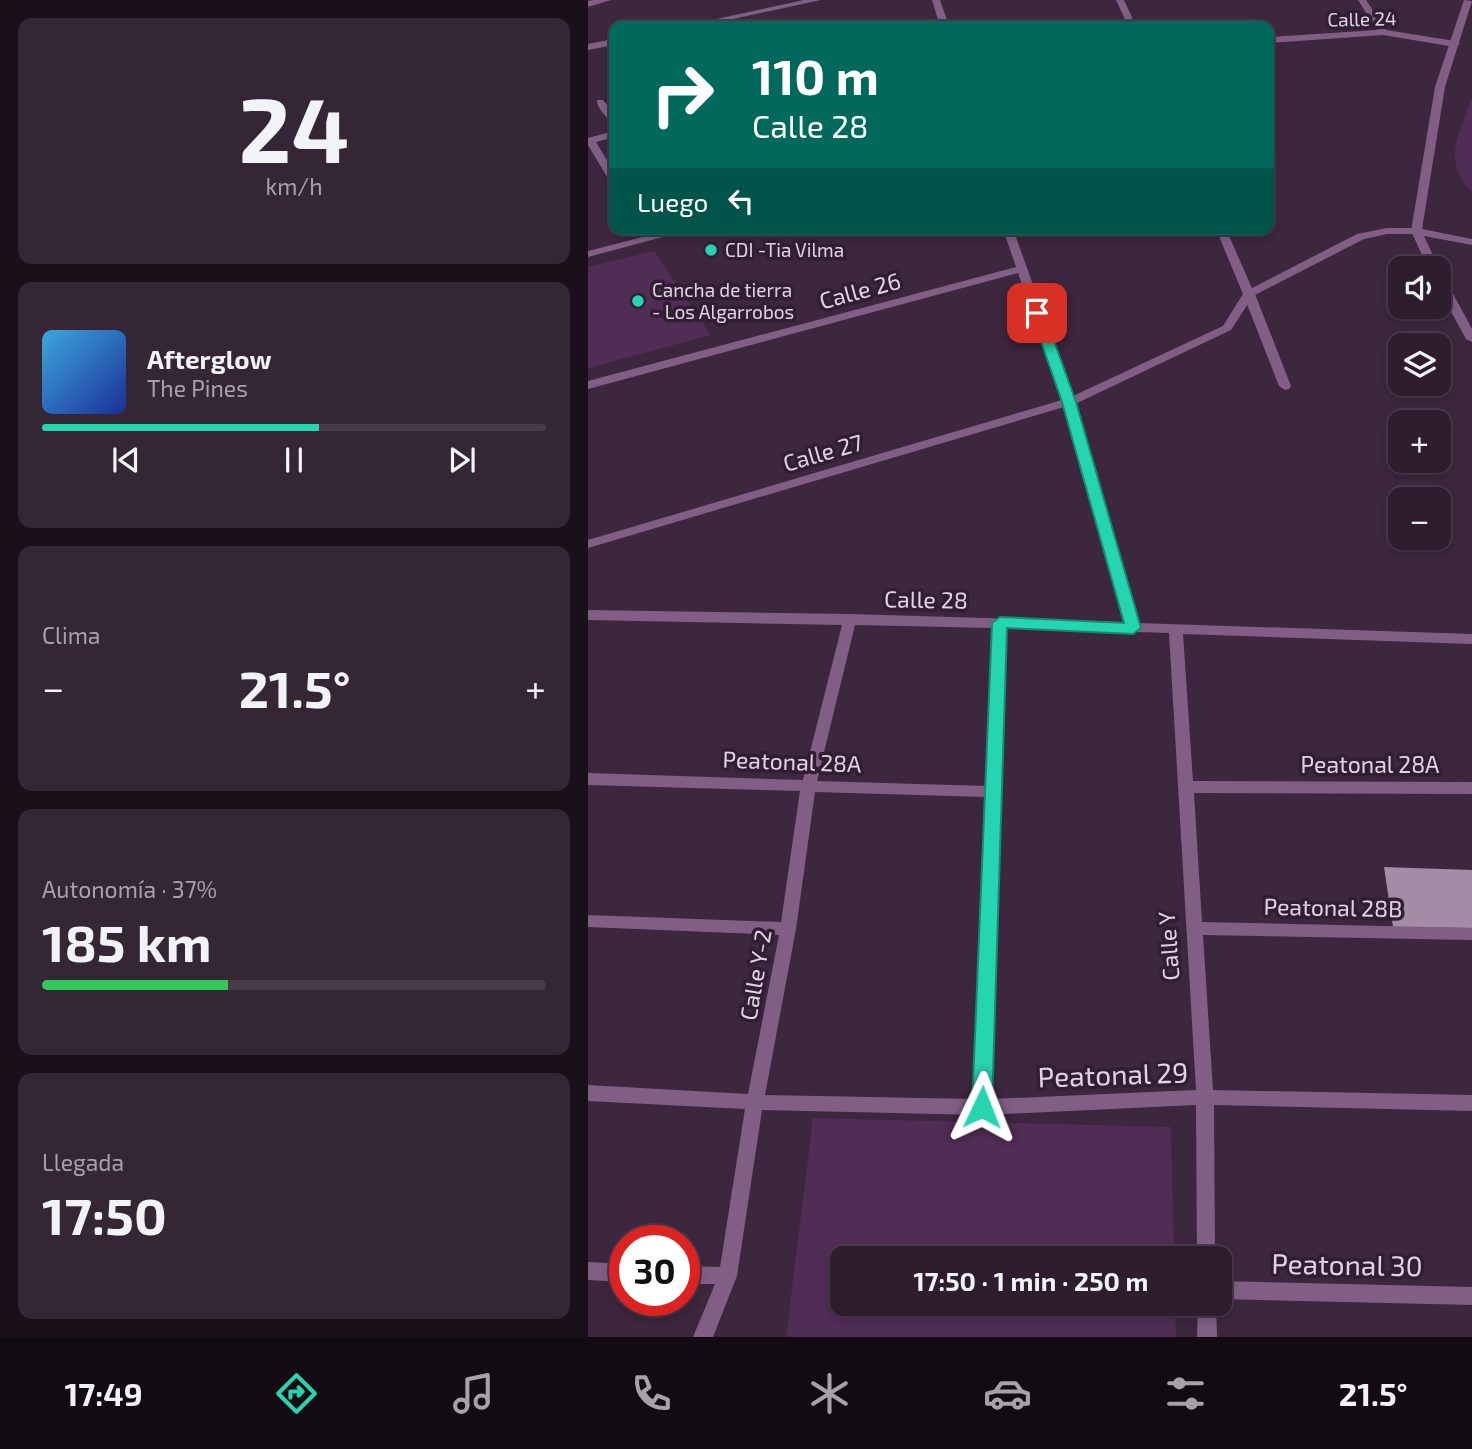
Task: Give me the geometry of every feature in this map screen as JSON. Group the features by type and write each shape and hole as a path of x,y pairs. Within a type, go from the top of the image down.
{"street":[{"path":"588,4 607,0"},
{"path":"714,21 817,0"},
{"path":"936,0 943,21"},
{"path":"1120,0 1130,21"},
{"path":"1362,0 1382,32"},
{"path":"1428,256 1416,231 1440,88 1468,0"},
{"name":"Calle 24","path":"1274,40 1382,32 1455,44"},
{"path":"588,47 609,42"},
{"path":"600,102 609,113"},
{"path":"609,136 589,140 609,172"},
{"path":"1249,293 1361,236 1387,231 1416,231 1472,242"},
{"path":"588,254 643,235"},
{"path":"1010,235 1069,402 1133,628"},
{"path":"1224,235 1285,386"},
{"name":"Calle 26","path":"588,385 1021,269"},
{"name":"Calle 27","path":"588,544 1069,402 1227,328 1249,293"},
{"path":"1451,301 1472,339"},
{"name":"Calle 28","path":"588,615 1000,623 1472,639"},
{"name":"Calle Y-2","path":"703,1337 728,1276 755,1102 788,929 809,784 850,620"},
{"path":"982,1107 1000,623"},
{"name":"Calle Y","path":"1175,631 1192,928 1205,1097 1206,1246"},
{"name":"Peatonal 28A","path":"588,779 995,792"},
{"name":"Peatonal 28A","path":"1184,787 1472,788"},
{"path":"588,921 788,929"},
{"name":"Peatonal 28B","path":"1192,928 1472,934"},
{"name":"Peatonal 29","path":"588,1093 755,1102 982,1107 1205,1097 1472,1102"},
{"path":"588,1272 609,1273"},
{"path":"700,1275 728,1276"},
{"name":"Peatonal 30","path":"1232,1290 1472,1296"},
{"path":"1207,1316 1207,1337"}],"shaded area":[{"path":"1472,98 1472,192 1457,169 1455,158 1458,135"},
{"name":"Cancha de tierra - Los Algarrobos","path":"654,251 711,335 588,368 588,267"},
{"path":"813,1118 1171,1127 1174,1246 830,1246 830,1316 1175,1316 1176,1337 786,1337"}],"building":[{"path":"1384,867 1472,870 1472,928 1393,927"}],"place":[{"name":"CDI -Tia Vilma","path":"711,250"},
{"name":"Cancha de tierra - Los Algarrobos","path":"638,301"}],"route":[{"path":"982,1107 1000,623 1133,628 1069,402 1037,313"}]}
